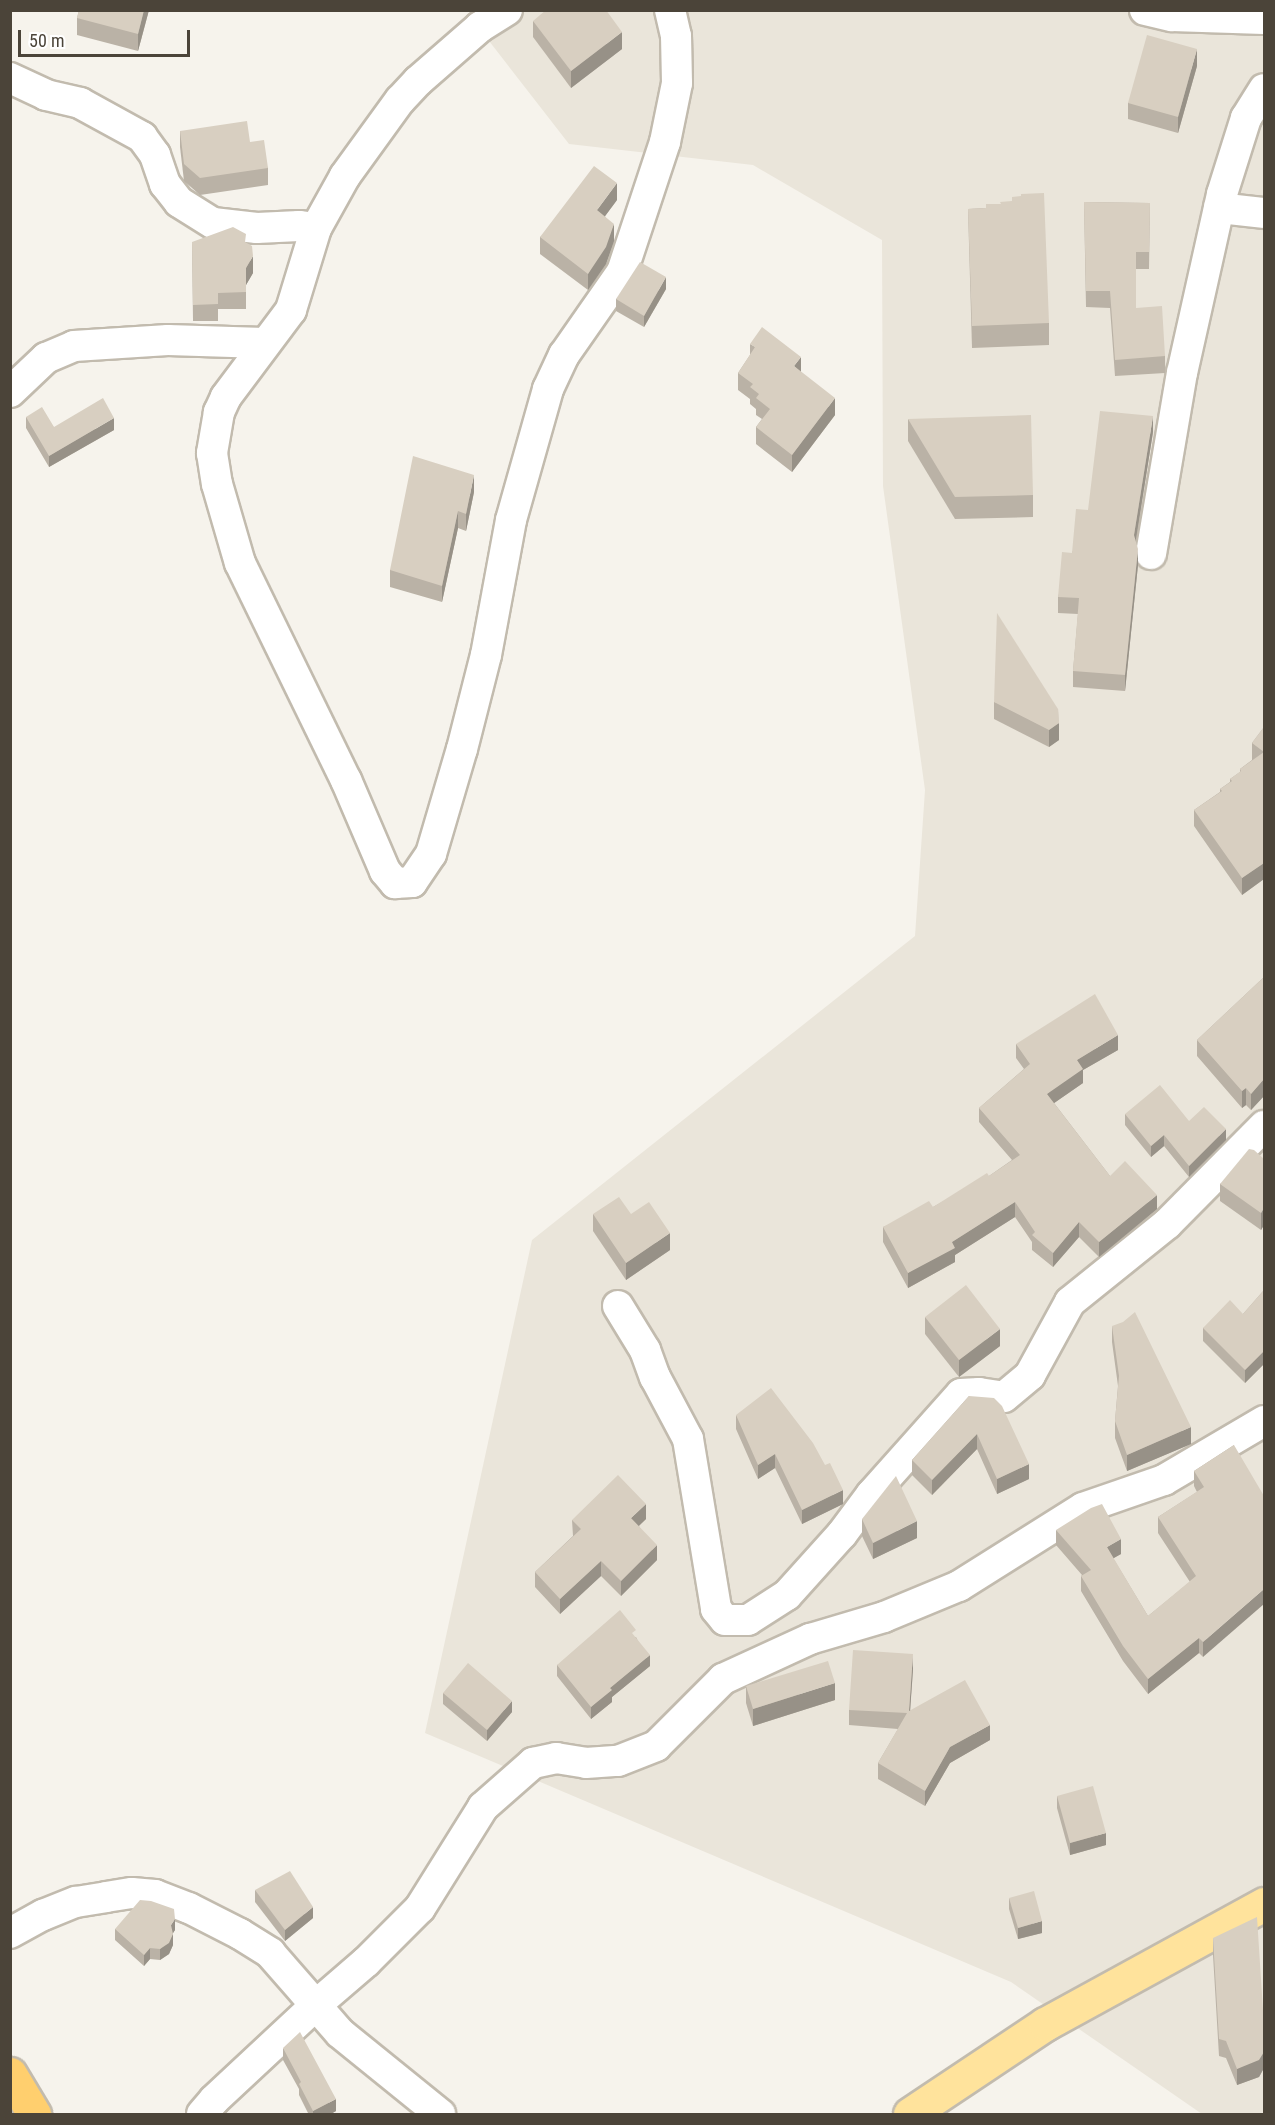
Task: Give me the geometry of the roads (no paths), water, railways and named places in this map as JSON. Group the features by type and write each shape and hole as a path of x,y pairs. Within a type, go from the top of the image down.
{"highway":[{"path":"10,2074 34,2115"}],"main road":[{"path":"910,2115 1045,2024 1264,1904"}],"street":[{"path":"507,10 480,27 449,55 436,63 400,100 345,176 316,228 291,310 264,342 226,397 215,429 212,453 225,513 240,563 346,780 385,871 395,883 412,882 431,854 462,749 486,655 511,520 548,389 564,355 622,272 665,142 677,83 676,36 670,10"},
{"path":"1145,10 1172,16 1264,19"},
{"path":"10,78 46,95 81,103 142,137 155,155 165,184 179,202 213,223 257,228 299,226 316,228"},
{"path":"1151,554 1182,373 1218,208 1246,118 1264,89"},
{"path":"1218,208 1264,213"},
{"path":"10,392 46,358 74,346 168,340 264,342"},
{"path":"618,1306 645,1350 655,1377 688,1439 716,1609 725,1620 748,1620 788,1595 961,1394 1004,1396 1030,1376 1070,1302 1167,1224 1264,1126"},
{"path":"202,2115 213,2100 366,1962 420,1908 483,1807 533,1763 556,1758 586,1763 618,1761 657,1746 723,1679 810,1639 884,1617 959,1586 1083,1508 1164,1480 1264,1421"},
{"path":"10,1933 44,1915 76,1902 132,1893 155,1895 211,1918 270,1953 340,2033 440,2115"}]}
